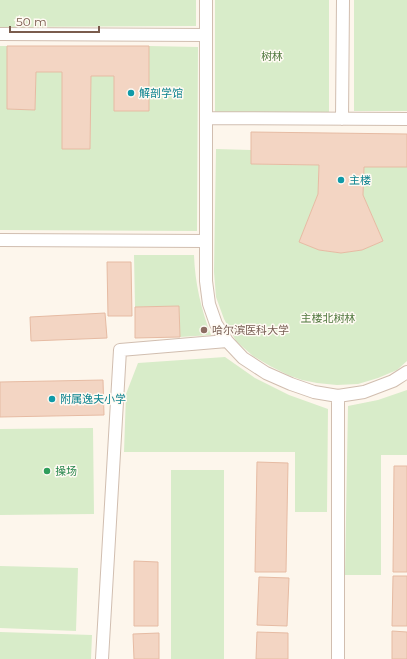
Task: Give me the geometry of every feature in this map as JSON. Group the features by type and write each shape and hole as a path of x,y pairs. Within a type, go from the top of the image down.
{"street":[{"path":"206,0 206,281 209,304 216,324 227,341 244,358 266,372 291,384 314,392 338,396 364,392 393,381 407,372"},
{"path":"342,0 342,119"},
{"path":"0,34 206,35"},
{"path":"206,118 407,119"},
{"path":"0,240 206,241"},
{"path":"102,659 120,350 227,341"},
{"path":"338,396 338,659"}],"green space":[{"path":"0,0 196,0 196,26 0,27"},
{"name":"树林","path":"215,0 329,0 329,112 215,112"},
{"path":"354,0 407,0 407,111 354,111"},
{"path":"0,46 7,46 7,109 35,110 36,72 62,72 62,148 90,149 91,76 114,76 114,111 148,111 149,46 198,47 197,231 0,230"},
{"name":"主楼北树林","path":"216,149 251,150 251,164 319,165 318,194 299,242 319,250 341,253 362,250 383,241 363,195 364,167 407,167 407,361 397,370 358,384 337,385 317,383 288,375 270,366 253,356 236,341 224,319 216,297 214,272"},
{"path":"134,255 194,255 199,296 211,335 180,337 179,306 135,307"},
{"path":"225,357 255,378 289,395 328,409 327,512 295,512 295,452 124,452 126,394 138,363"},
{"path":"407,390 407,455 381,455 381,575 345,575 348,406 378,400"},
{"name":"操场","path":"93,428 94,514 0,515 0,429"},
{"path":"171,470 224,470 224,659 171,659"},
{"path":"0,566 78,568 76,631 0,628"},
{"path":"0,632 92,635 91,659 0,659"}],"building":[{"name":"解剖学馆","path":"7,46 149,46 149,111 114,111 114,76 91,76 90,149 62,149 62,72 36,72 35,110 7,109"},
{"name":"主楼","path":"251,132 407,134 407,167 364,167 363,195 383,241 362,250 341,253 319,250 299,242 318,194 319,165 251,164"},
{"path":"107,262 131,262 132,316 108,316"},
{"path":"179,306 180,337 135,338 135,307"},
{"path":"105,313 107,338 31,341 30,317"},
{"name":"附属逸夫小学","path":"103,380 104,415 0,417 0,382"},
{"path":"257,462 288,463 286,572 255,572"},
{"path":"394,466 407,466 407,572 393,572"},
{"path":"134,561 158,562 158,626 134,626"},
{"path":"393,576 407,576 407,626 392,626"},
{"path":"259,577 289,578 287,626 257,625"},
{"path":"392,631 407,632 407,659 392,659"},
{"path":"257,632 288,633 288,659 256,659"},
{"path":"159,633 159,659 134,659 133,634"}],"place":[{"name":"解剖学馆","path":"131,93"},
{"name":"主楼","path":"341,180"},
{"name":"哈尔滨医科大学","path":"204,330"},
{"name":"附属逸夫小学","path":"52,399"},
{"name":"操场","path":"47,471"}]}
